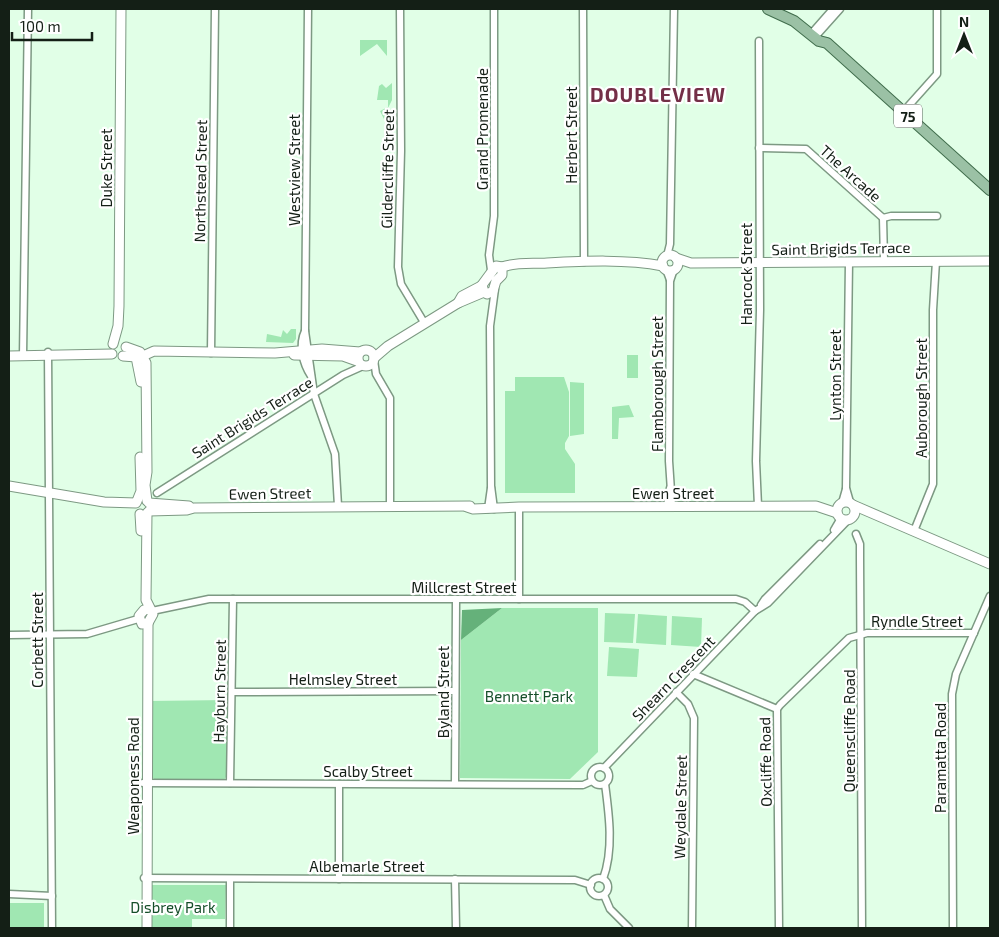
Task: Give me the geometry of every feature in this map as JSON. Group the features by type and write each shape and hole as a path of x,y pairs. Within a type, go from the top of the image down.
{"main road":[{"name":"Duke Street","path":"118,348 121,9"},
{"name":"75","path":"768,9 815,33"},
{"name":"75","path":"783,9 815,33 990,190"},
{"name":"Saint Brigids Terrace","path":"501,277 516,269 537,264 584,262 990,261"},
{"name":"Saint Brigids Terrace","path":"497,268 525,262 537,264"},
{"path":"9,351 48,354 118,348 140,352 143,359 154,351 164,353 305,352 343,356 362,361 458,302 462,296 487,290 501,277 503,272 497,268 489,278 487,290"},
{"path":"9,356 23,353"},
{"path":"362,361 373,356"},
{"name":"Weaponess Road","path":"143,359 147,472 143,507 146,616 145,878 148,928"},
{"name":"Ewen Street","path":"9,486 104,502 107,505 187,510 194,508 338,506 467,507 473,510 491,507 758,506 846,510"},
{"path":"846,510 867,511 990,564"},
{"name":"Weaponess Road","path":"142,928 145,878"}],"street":[{"path":"23,353 28,9"},
{"name":"Northstead Street","path":"211,353 215,9"},
{"name":"Westview Street","path":"308,9 305,352 314,394 334,454 338,506"},
{"name":"Gildercliffe Street","path":"400,9 401,151 398,267 401,284 424,324"},
{"name":"Grand Promenade","path":"494,9 494,216 489,255 497,268"},
{"name":"Herbert Street","path":"583,9 584,262"},
{"name":"Flamborough Street","path":"670,506 670,244 674,9"},
{"path":"815,33 833,9"},
{"path":"815,33 840,9"},
{"path":"903,112 937,74 937,9"},
{"name":"Hancock Street","path":"758,506 756,460 760,263 759,41"},
{"name":"The Arcade","path":"759,148 806,149 883,218 884,260"},
{"path":"883,218 891,216 937,216"},
{"name":"Auborough Street","path":"914,531 933,484 933,310 936,261"},
{"name":"Lynton Street","path":"846,510 849,262"},
{"path":"487,290 492,307 491,507"},
{"name":"Corbett Street","path":"48,354 52,928"},
{"path":"373,356 376,374"},
{"path":"362,361 376,374 390,398 390,507"},
{"name":"Saint Brigids Terrace","path":"157,493 352,371 362,361"},
{"path":"519,507 520,599"},
{"name":"Shearn Crescent","path":"604,768 755,611 768,603 846,510"},
{"name":"Queenscliffe Road","path":"856,534 860,544 862,928"},
{"name":"Paramatta Road","path":"953,928 952,694 956,674 990,596"},
{"name":"Hayburn Street","path":"230,783 233,599"},
{"name":"Millcrest Street","path":"9,635 96,633 170,607 196,600 736,599 745,602 755,611"},
{"name":"Byland Street","path":"455,784 456,600"},
{"name":"Ryndle Street","path":"861,634 974,634"},
{"name":"Oxcliffe Road","path":"779,928 777,709 782,701 843,641 861,634"},
{"path":"693,674 777,709"},
{"name":"Helmsley Street","path":"232,692 455,691"},
{"name":"Weydale Street","path":"676,692 688,704 694,718 692,928"},
{"path":"592,781 591,774 595,768 604,768 608,771 609,778 605,784 609,834 608,866 603,879"},
{"name":"Scalby Street","path":"145,783 583,786 592,781 598,785 605,784"},
{"path":"339,784 339,879"},
{"name":"Albemarle Street","path":"145,878 230,880 575,880 591,884"},
{"path":"455,879 456,928"},
{"path":"603,879 597,879 591,884 592,893 597,896 604,895"},
{"path":"603,879 608,888 604,895"},
{"path":"230,880 230,928"},
{"path":"9,894 52,896"},
{"path":"604,895 610,909 629,928"}],"green space":[{"path":"360,40 387,40 387,56 377,44 360,56"},
{"path":"392,83 392,100 387,110 388,121 385,121 380,111 388,107 388,100 377,100 379,86 382,84 386,88"},
{"path":"291,329 296,329 296,339 293,343 266,342 267,334 281,337 283,330 287,334"},
{"path":"627,355 638,355 638,378 627,378"},
{"path":"515,377 564,377 569,392 569,436 565,443 565,449 575,464 575,493 505,493 505,391 515,391"},
{"path":"570,382 584,383 584,434 570,436"},
{"path":"629,405 634,417 619,418 618,439 612,439 612,407"},
{"name":"Bennett Park","path":"502,608 598,608 598,752 570,779 460,778 461,640"},
{"path":"605,613 635,614 633,643 604,642"},
{"path":"638,614 667,616 666,645 636,643"},
{"path":"672,616 702,618 701,647 671,645"},
{"path":"609,647 639,649 637,677 607,676"},
{"path":"228,700 230,772 223,781 156,781 149,774 148,701"},
{"name":"Disbrey Park","path":"151,885 226,885 225,919 192,919 192,928 151,928"},
{"path":"9,903 44,903 44,928 9,928"}],"shaded area":[{"path":"502,608 461,640 462,610"}],"district":[{"name":"DOUBLEVIEW","path":"658,94"}]}
